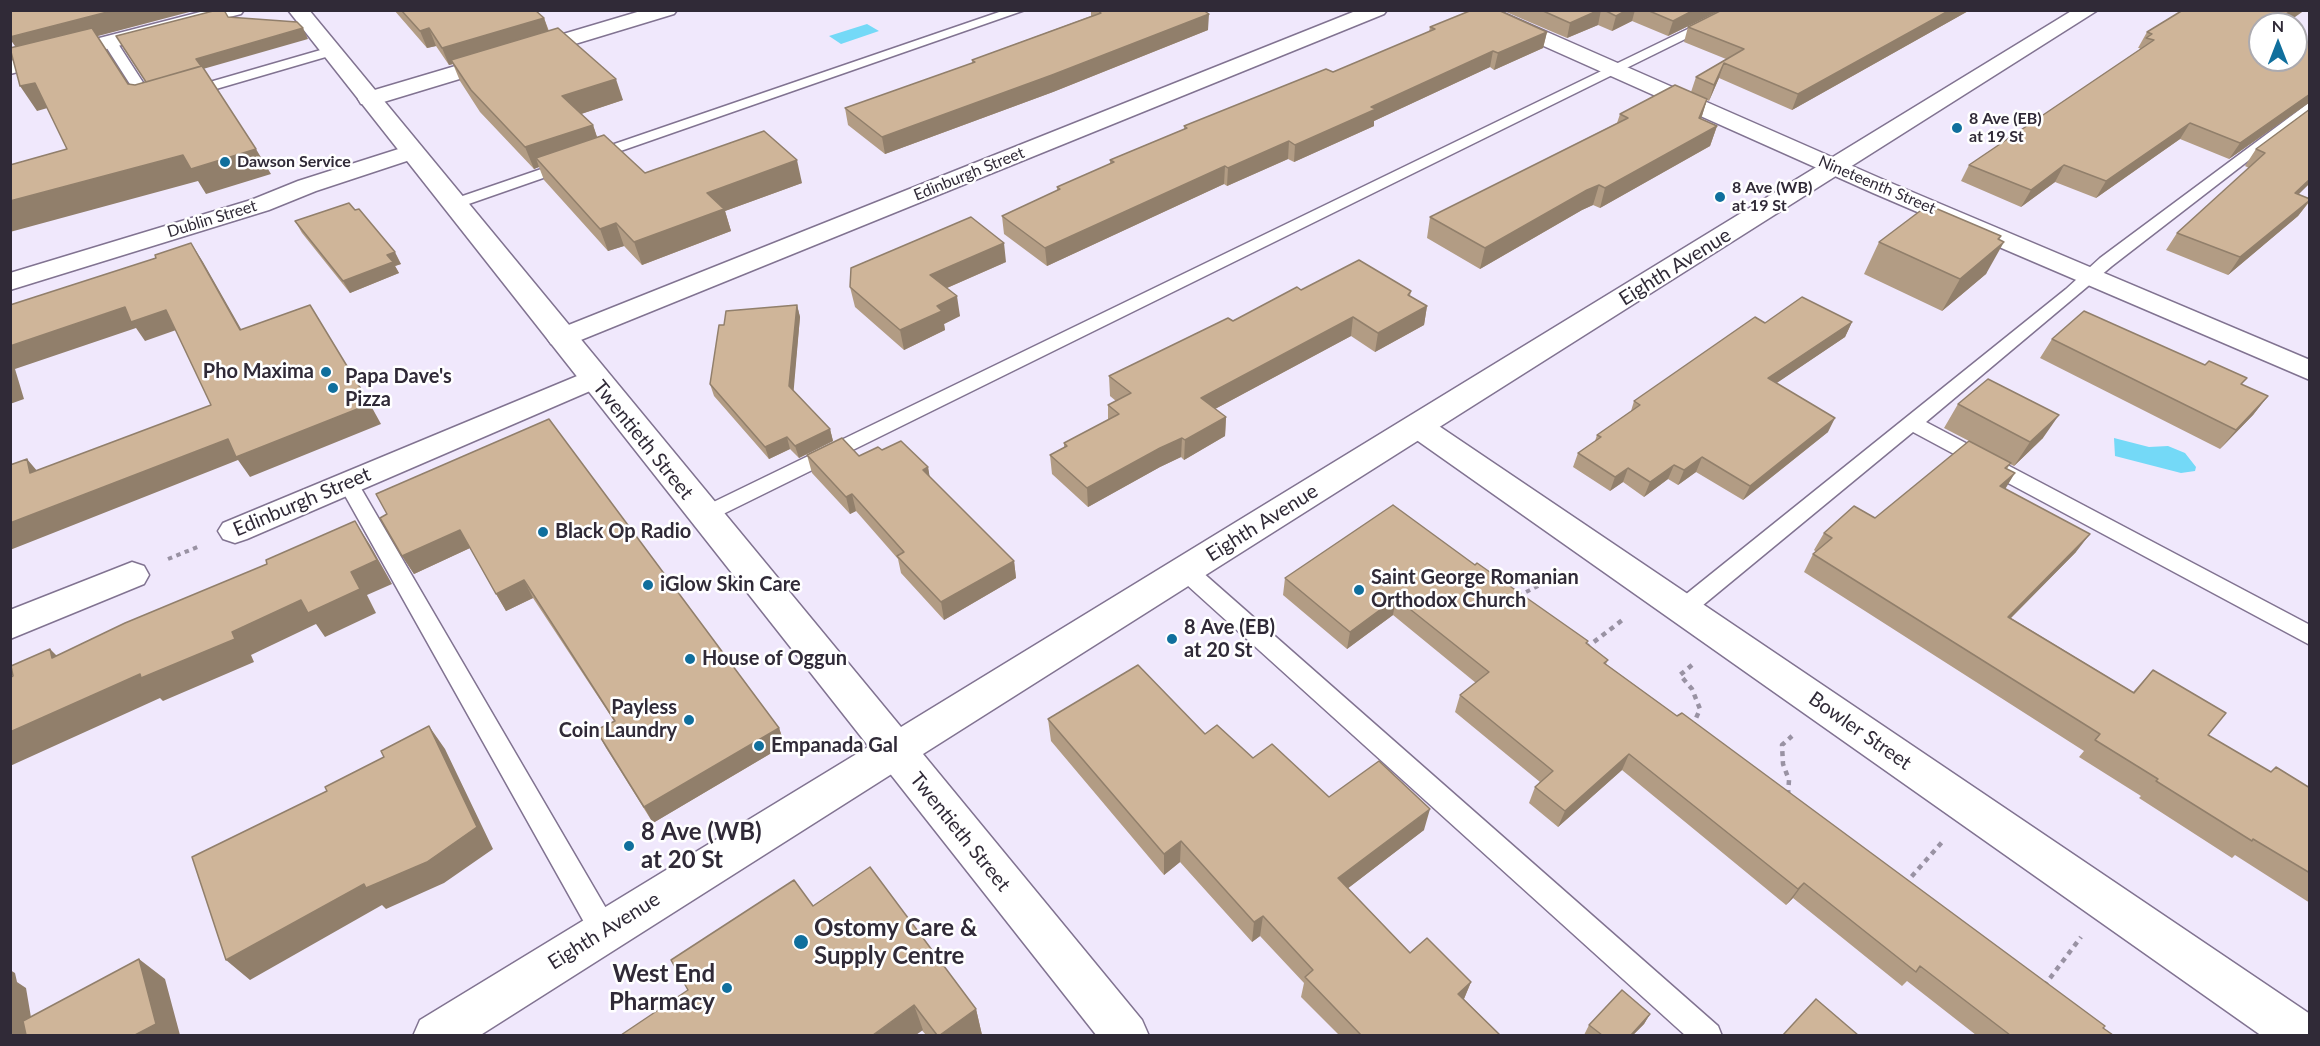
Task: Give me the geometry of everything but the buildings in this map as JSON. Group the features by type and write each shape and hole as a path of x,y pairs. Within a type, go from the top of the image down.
{"street":[{"path":"10,68 234,10"},
{"path":"369,99 667,10"},
{"name":"Edinburgh Street","path":"561,338 1377,10"},
{"name":"Nineteenth Street","path":"1479,10 1835,167 2310,371"},
{"name":"Eighth Avenue","path":"436,1035 2088,10"},
{"name":"Twentieth Street","path":"303,12 411,152 1126,1035"},
{"name":"Dublin Street","path":"10,282 260,205 307,186 411,152"},
{"name":"Edinburgh Street","path":"235,531 594,378"},
{"name":"Bowler Street","path":"1419,426 2301,1035"},
{"path":"10,625 132,575"}],"lane":[{"path":"454,204 1019,10"},
{"path":"704,515 1738,10"},
{"path":"110,42 149,103 331,51"},
{"path":"1683,609 2091,276 2310,106"},
{"path":"1912,423 2310,636"},
{"path":"348,483 604,931"},
{"path":"1185,570 1708,1035"}],"path":[{"name":"Edinburgh Street","path":"132,575 235,531"},
{"path":"1512,600 1526,590 1548,581 1573,582 1581,577"},
{"path":"1579,653 1631,614"},
{"path":"1688,729 1695,723 1700,710 1692,689 1680,675 1698,661"},
{"path":"1787,800 1789,780 1783,764 1782,745 1797,730"},
{"path":"1901,888 1947,837"},
{"path":"2037,995 2084,933"}],"water":[{"path":"867,24 879,31 841,44 829,36"},
{"path":"2114,438 2149,447 2168,446 2185,453 2196,467 2195,471 2181,473 2115,456"}],"place":[{"name":"8 Ave (EB) at 19 St","path":"1957,128"},
{"name":"Dawson Service","path":"225,162"},
{"name":"8 Ave (WB) at 19 St","path":"1720,197"},
{"name":"Pho Maxima","path":"326,372"},
{"name":"Papa Dave's Pizza","path":"333,388"},
{"name":"Black Op Radio","path":"543,532"},
{"name":"iGlow Skin Care","path":"648,585"},
{"name":"Saint George Romanian Orthodox Church","path":"1359,590"},
{"name":"8 Ave (EB) at 20 St","path":"1172,639"},
{"name":"House of Oggun","path":"690,659"},
{"name":"Payless Coin Laundry","path":"689,720"},
{"name":"Empanada Gal","path":"759,746"},
{"name":"8 Ave (WB) at 20 St","path":"629,846"},
{"name":"Ostomy Care & Supply Centre","path":"801,942"},
{"name":"West End Pharmacy","path":"727,988"}]}
